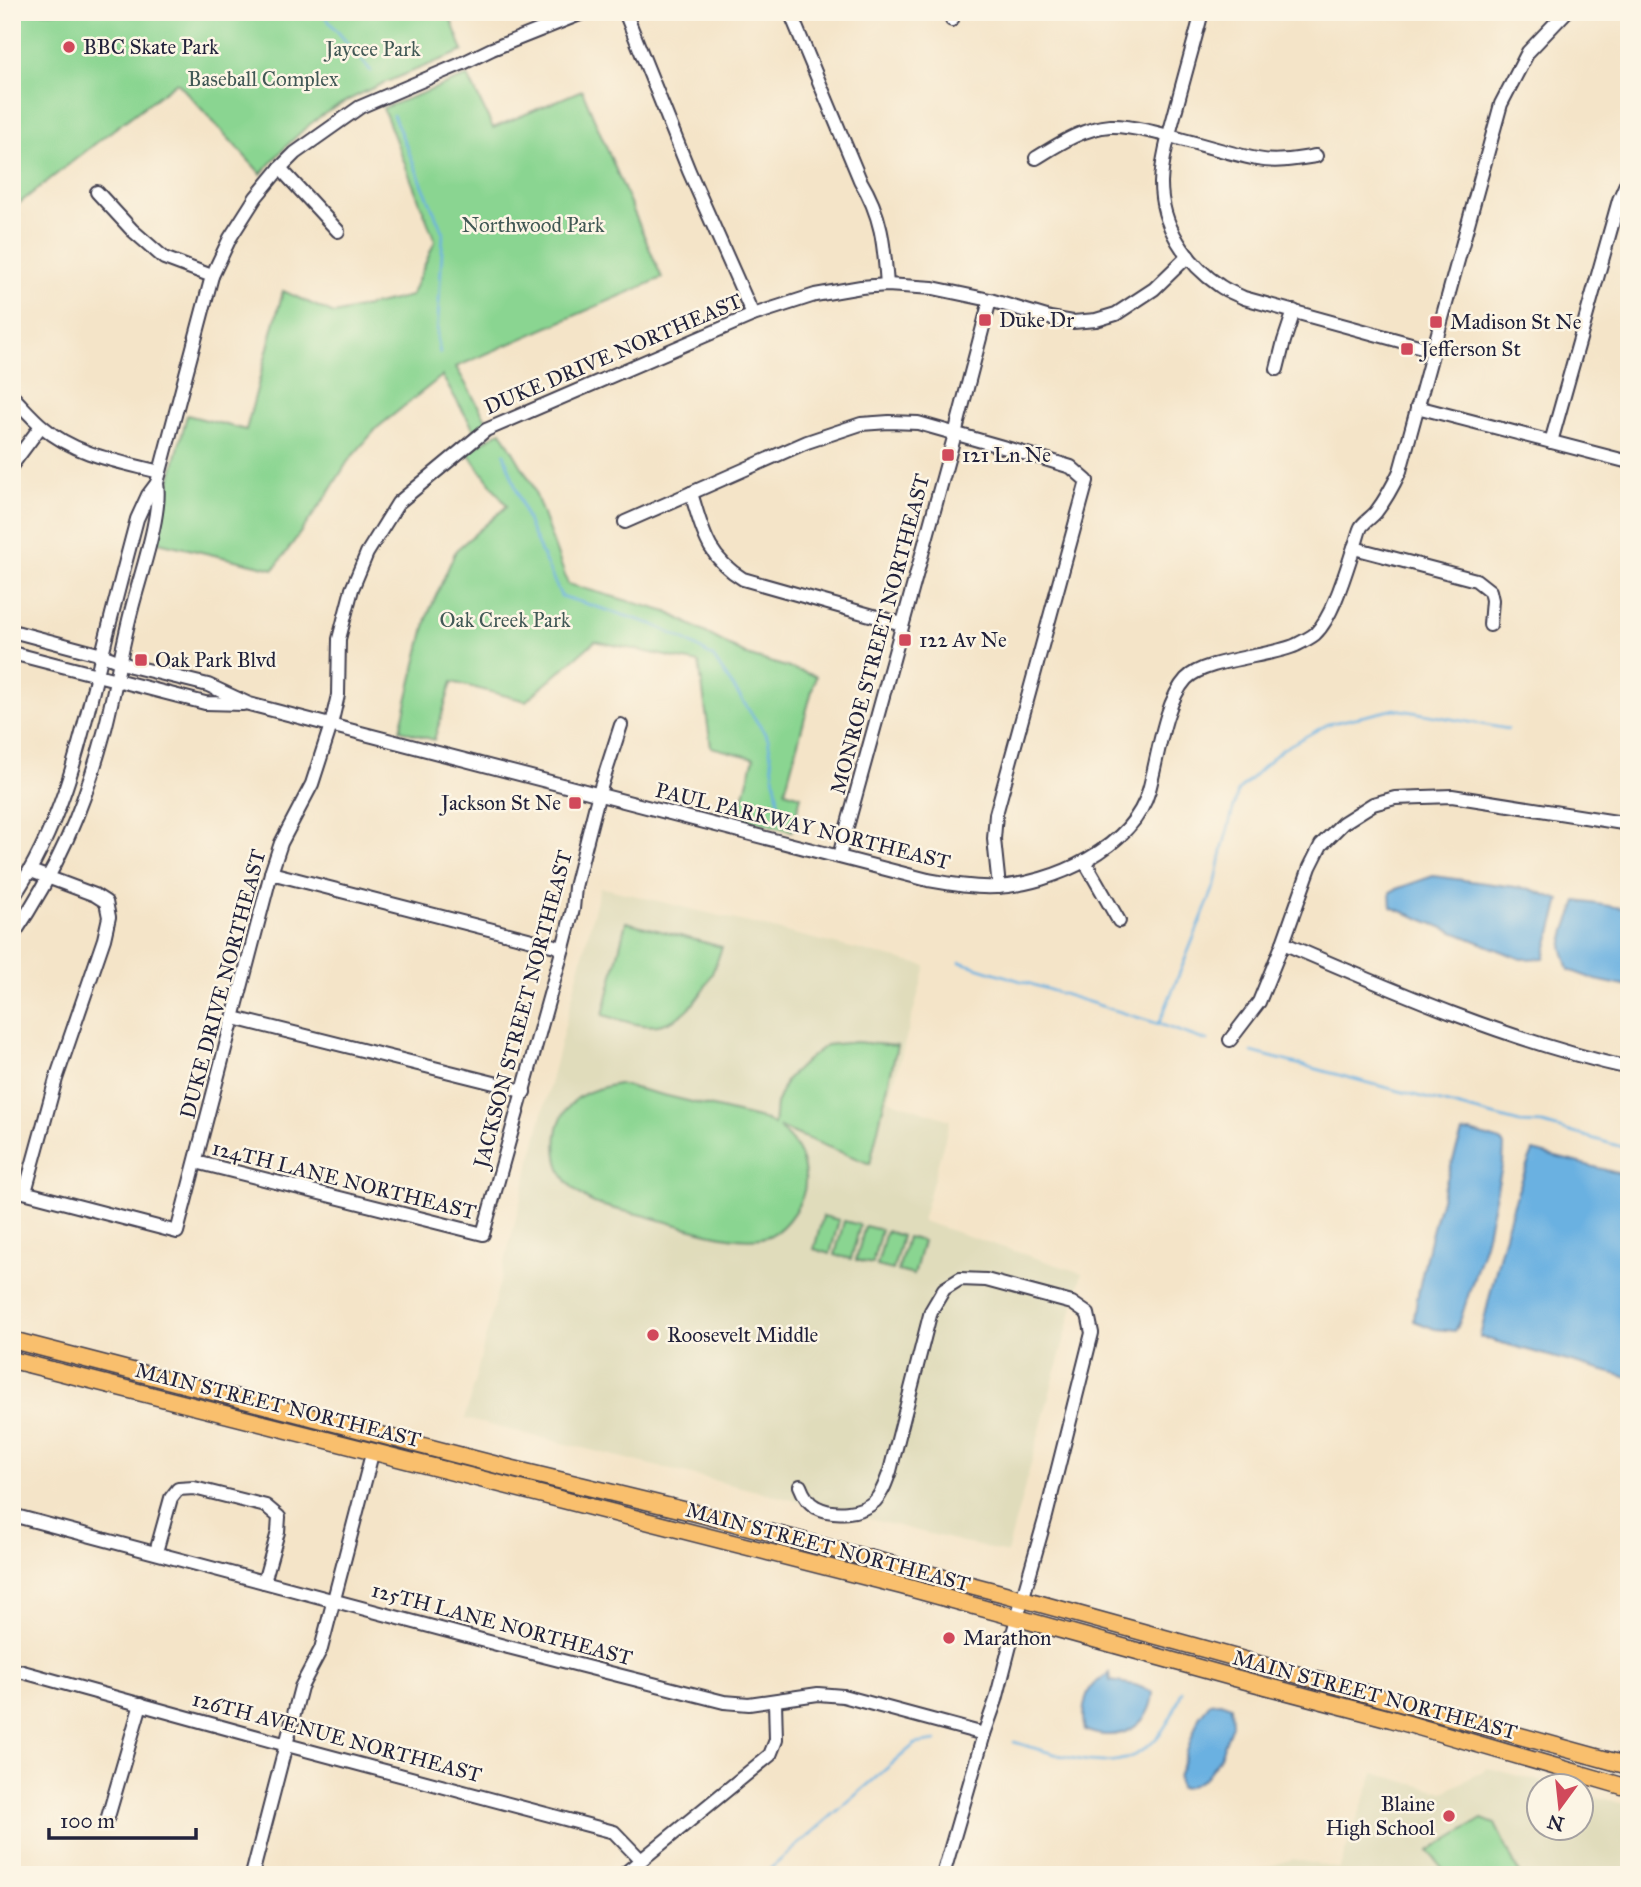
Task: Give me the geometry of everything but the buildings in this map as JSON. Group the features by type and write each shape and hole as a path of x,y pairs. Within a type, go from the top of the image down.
{"main road":[{"name":"MAIN STREET NORTHEAST","path":"12,1339 505,1467 700,1514 1629,1766"},
{"name":"MAIN STREET NORTHEAST","path":"12,1360 902,1586 1391,1719 1629,1788"}],"street":[{"path":"12,937 40,895 68,841 84,799 104,733 154,523 159,478 212,276 230,238 256,197 280,168 295,153 360,107 585,12"},
{"path":"625,12 689,172 753,314"},
{"path":"790,12 860,180 872,198 885,248 887,285"},
{"path":"1202,12 1168,135 1161,182 1162,201 1172,232 1188,256 1221,286 1244,298 1433,350"},
{"name":"PAUL PARKWAY NORTHEAST","path":"12,631 208,685 249,704 939,882 999,887 1029,882 1085,862 1119,837 1137,817 1149,793 1169,711 1179,688 1188,677 1215,665 1295,646 1315,634 1331,610 1361,526 1389,496 1400,471 1501,104 1528,52 1566,12"},
{"path":"1036,158 1066,140 1087,131 1110,126 1168,135 1259,159 1286,160 1316,156"},
{"path":"280,168 338,231"},
{"path":"1551,442 1619,200 1629,177"},
{"path":"97,192 132,230 164,258 212,276"},
{"name":"DUKE DRIVE NORTHEAST","path":"19,1190 177,1232 271,873 281,843 312,784 331,725 338,695 339,639 352,589 367,553 398,503 486,430 753,314 815,295 887,285 933,288 990,300 1061,320 1096,320 1116,314 1154,289 1188,256"},
{"name":"MONROE STREET NORTHEAST","path":"839,856 990,300"},
{"path":"1277,369 1294,311"},
{"path":"12,396 41,426 73,446 159,478"},
{"path":"1417,407 1629,462"},
{"path":"625,522 807,442 861,424 918,424 1071,467 1087,481 996,814 993,839 999,887"},
{"path":"12,465 41,426"},
{"path":"12,899 31,871 63,800 83,736 137,519 159,478"},
{"path":"691,493 712,551 727,569 743,579 902,624"},
{"path":"1354,548 1476,580 1490,591 1490,625"},
{"name":"PAUL PARKWAY NORTHEAST","path":"12,653 205,704 249,704"},
{"path":"599,793 621,725"},
{"name":"JACKSON STREET NORTHEAST","path":"483,1234 563,948 573,909 575,887 599,793"},
{"path":"1230,1040 1259,1002 1310,867 1321,845 1343,823 1373,804 1395,798 1452,796 1629,824"},
{"path":"1085,862 1119,921"},
{"path":"19,1190 104,939 109,917 106,902 95,895 31,871"},
{"path":"271,873 563,948"},
{"path":"1283,943 1465,1018 1565,1052 1629,1068"},
{"path":"234,1018 524,1092"},
{"name":"124TH LANE NORTHEAST","path":"196,1163 483,1234"},
{"path":"800,1486 805,1497 816,1507 832,1512 863,1509 884,1489 931,1311 938,1297 953,1283 960,1279 986,1280 1072,1303 1088,1314 1092,1333 1061,1458 996,1700 943,1875"},
{"path":"252,1875 302,1687 321,1649 373,1451"},
{"path":"156,1552 171,1498 178,1489 194,1488 265,1506 279,1517 278,1532 264,1582"},
{"name":"125TH LANE NORTHEAST","path":"12,1515 724,1702 749,1704 818,1694 844,1696 984,1734"},
{"name":"126TH AVENUE NORTHEAST","path":"12,1669 614,1832 640,1860"},
{"path":"623,1875 770,1755 776,1740 775,1701"},
{"path":"108,1817 141,1704"}],"shaded area":[{"path":"600,887 926,966 889,1100 950,1120 922,1221 1082,1273 1007,1553 465,1419"},
{"name":"Blaine High School","path":"1488,1768 1526,1778 1526,1842 1596,1842 1596,1797 1629,1805 1629,1875 1244,1875 1292,1859 1339,1869 1374,1773 1444,1792"}],"green space":[{"name":"Baseball Complex","path":"12,12 448,12 463,51 340,104 299,134 261,174 177,82 12,209"},
{"name":"Northwood Park","path":"468,76 493,128 582,90 662,278 456,367 488,423 475,431 442,376 377,428 348,461 326,497 274,569 154,541 187,415 246,430 283,291 334,314 411,296 435,241 383,108"},
{"name":"Oak Creek Park","path":"501,431 532,484 568,584 667,612 747,655 816,676 785,791 801,796 792,831 738,817 754,758 711,747 699,663 595,641 526,701 452,682 434,740 400,730 428,614 456,550 507,506 467,452"},
{"path":"626,922 722,947 700,995 682,1014 671,1021 645,1025 603,1015"},
{"path":"856,1042 897,1046 870,1164 779,1127 798,1151 805,1183 802,1197 794,1212 783,1226 771,1235 744,1239 727,1237 607,1207 583,1196 563,1175 556,1144 558,1128 567,1109 580,1096 618,1084 766,1120 774,1125 776,1104 786,1080 826,1045"},
{"path":"823,1216 839,1220 830,1254 814,1249"},
{"path":"844,1221 860,1225 851,1259 835,1255"},
{"path":"865,1226 881,1230 872,1264 856,1260"},
{"path":"886,1231 902,1236 893,1270 877,1266"},
{"path":"907,1237 923,1241 914,1275 898,1271"},
{"path":"1482,1819 1495,1824 1520,1875 1448,1875 1429,1851"}],"water":[{"path":"1433,876 1530,889 1560,900 1544,958 1521,959 1391,907 1390,892"},
{"path":"1577,901 1629,909 1629,987 1596,980 1569,970 1562,947"},
{"path":"1470,1132 1501,1141 1504,1146 1503,1162 1485,1243 1460,1321 1455,1331 1435,1329 1414,1321 1417,1297 1433,1226 1452,1164 1462,1133"},
{"path":"1533,1151 1629,1176 1629,1378 1480,1337 1509,1219"},
{"path":"1109,1673 1110,1681 1135,1685 1153,1692 1151,1705 1139,1724 1130,1730 1120,1734 1097,1734 1085,1730 1084,1706 1094,1684"},
{"path":"1220,1702 1231,1706 1232,1725 1219,1759 1204,1779 1180,1788 1178,1777 1199,1717 1210,1703"}],"waterway":[{"path":"321,12 371,71"},
{"path":"393,115 443,233 437,338 440,353"},
{"path":"504,454 530,528 561,596 652,624 713,657 768,738 780,813"},
{"path":"1159,1024 1215,885 1238,791 1281,750 1328,724 1396,709 1508,729"},
{"path":"960,962 1207,1041"},
{"path":"1252,1052 1520,1123 1543,1124 1629,1149"},
{"path":"1014,1742 1068,1758 1092,1761 1114,1761 1134,1755 1152,1742 1168,1721 1182,1691"},
{"path":"763,1875 915,1744 936,1741"},
{"path":"12,1868 23,1875"}],"place":[{"name":"BBC Skate Park","path":"69,47"},
{"name":"Duke Dr","path":"985,320"},
{"name":"Madison St Ne","path":"1436,322"},
{"name":"Jefferson St","path":"1407,349"},
{"name":"121 Ln Ne","path":"948,455"},
{"name":"122 Av Ne","path":"905,640"},
{"name":"Oak Park Blvd","path":"141,660"},
{"name":"Jackson St Ne","path":"575,803"},
{"name":"Roosevelt Middle","path":"653,1335"},
{"name":"Marathon","path":"949,1638"},
{"name":"Blaine High School","path":"1449,1816"}],"park label":[{"name":"Jaycee Park","path":"373,49"}]}
